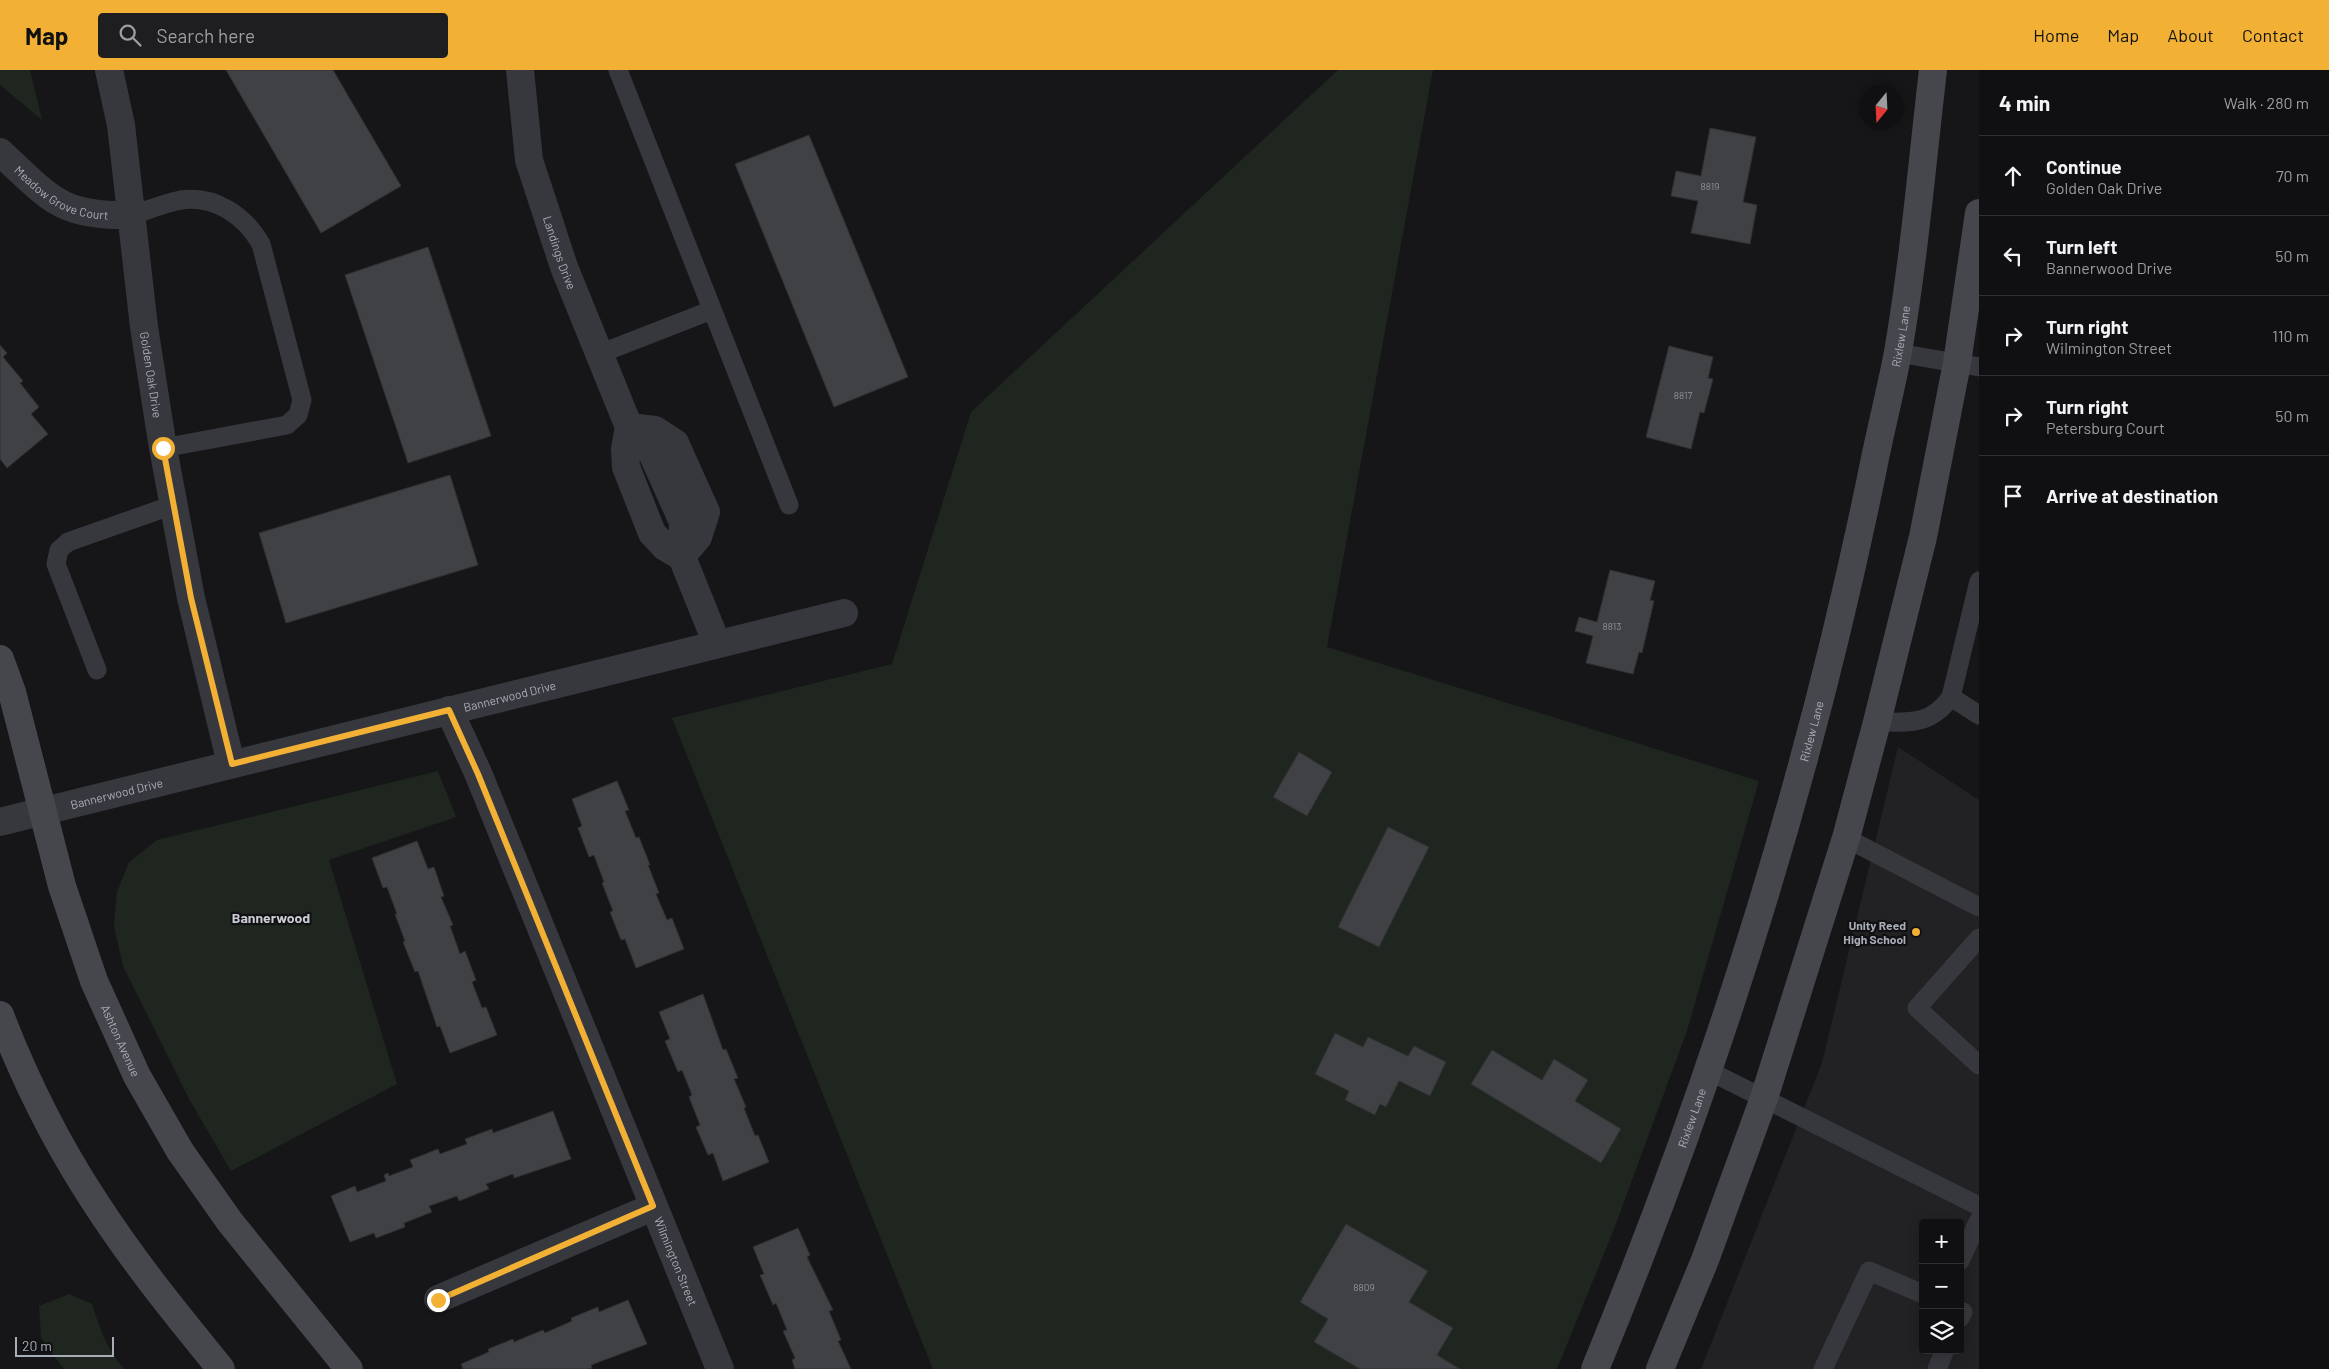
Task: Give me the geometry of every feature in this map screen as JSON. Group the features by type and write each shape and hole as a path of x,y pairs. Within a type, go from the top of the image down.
{"street":[{"name":"Golden Oak Drive","path":"109,70 122,125 144,327 173,505 191,598 232,764"},
{"name":"Landings Drive","path":"520,70 529,160 564,267 629,427"},
{"name":"Rixlew Lane","path":"1595,1369 1628,1288 1709,1071 1764,900 1808,746 1852,568 1898,353 1933,70"},
{"name":"Meadow Grove Court","path":"0,152 49,198 76,211 102,216 133,215"},
{"path":"1660,1369 1704,1260 1764,1098 1846,838 1877,722 1922,537 1968,365 1979,213"},
{"path":"682,557 698,537 706,512 675,443 654,430 629,427 625,448 626,467 652,533 665,547 682,557 717,644"},
{"name":"Bannerwood Drive","path":"0,822 844,612"},
{"name":"Ashton Avenue","path":"0,658 12,692 62,886 94,981 137,1076 180,1151 230,1222 349,1369"},
{"name":"Wilmington Street","path":"449,710 482,783 720,1369"},
{"path":"0,1015 14,1051 47,1119 94,1201 148,1278 221,1369"},
{"path":"438,1300 653,1206"}],"lane":[{"path":"618,70 789,505"},
{"path":"133,215 181,200 199,200 230,210 251,228 261,244 302,400 298,415 287,425 163,448"},
{"path":"599,354 712,310"},
{"path":"1898,353 1968,365"},
{"path":"98,670 56,564 59,550 68,542 173,505"},
{"path":"1877,722 1912,722 1927,719 1942,709 1950,697 1979,581"},
{"path":"1950,697 1979,715"},
{"path":"1846,838 1979,906"},
{"path":"1979,938 1917,1008 1979,1065"},
{"path":"1709,1071 1979,1206"},
{"path":"1964,1252 1979,1220"},
{"path":"1823,1369 1869,1271 1919,1292"},
{"path":"1936,1369 1943,1354"}],"shaded area":[{"path":"0,70 30,70 42,120 0,85"},
{"path":"1338,70 1433,70 1327,647 1759,781 1687,1031 1614,1229 1557,1369 933,1369 672,718 892,664 971,412"},
{"name":"Unity Reed High School","path":"1898,747 1979,800 1979,1369 1701,1369 1822,1063"},
{"path":"438,771 456,817 329,860 397,1084 231,1171 189,1099 123,966 114,926 117,892 129,862 157,840"},
{"path":"69,1294 92,1304 101,1330 113,1355 125,1369 64,1369 41,1338 39,1306"}],"building":[{"path":"226,70 333,70 401,186 321,233"},
{"path":"1710,128 1756,137 1743,202 1757,205 1750,244 1691,233 1698,201 1671,196 1676,171 1701,176"},
{"path":"809,135 908,377 834,407 735,164"},
{"path":"428,247 491,436 408,463 345,275"},
{"path":"0,345 7,353 3,357 23,381 20,383 39,407 31,414 48,434 7,468 0,459"},
{"path":"1669,346 1713,357 1708,378 1713,379 1704,413 1700,412 1691,449 1646,437"},
{"path":"450,475 478,565 286,623 259,533"},
{"path":"1610,570 1655,581 1650,600 1654,601 1642,653 1639,652 1633,674 1586,663 1593,636 1575,631 1579,617 1597,622"},
{"path":"1299,752 1332,772 1307,816 1273,797"},
{"path":"617,781 629,810 625,811 636,838 639,837 650,865 648,865 659,893 656,894 667,920 672,918 684,949 636,968 625,939 621,940 610,912 613,911 594,855 589,857 578,828 582,826 572,799"},
{"path":"1388,827 1429,847 1379,947 1338,927"},
{"path":"417,841 428,869 434,867 444,896 441,897 453,925 450,926 460,954 465,951 476,980 472,982 482,1008 486,1007 497,1035 450,1053 440,1026 437,1027 418,971 415,972 403,942 405,941 387,887 383,888 372,858"},
{"path":"703,994 723,1050 726,1049 738,1078 734,1079 746,1107 744,1108 755,1136 758,1135 769,1162 723,1181 713,1153 708,1155 696,1127 700,1125 689,1097 692,1095 682,1070 678,1072 665,1041 670,1039 659,1012"},
{"path":"1335,1033 1363,1047 1368,1037 1408,1056 1414,1046 1446,1062 1430,1096 1399,1081 1386,1107 1380,1104 1375,1115 1345,1100 1349,1091 1315,1074"},
{"path":"1492,1050 1542,1080 1554,1059 1588,1080 1575,1101 1621,1129 1601,1163 1471,1084"},
{"path":"553,1111 571,1159 514,1178 513,1174 486,1184 489,1189 459,1201 457,1196 429,1206 432,1212 404,1223 405,1227 376,1238 374,1233 350,1242 331,1196 355,1186 357,1192 386,1181 384,1175 388,1173 389,1176 413,1167 410,1160 438,1149 440,1154 467,1144 465,1139 492,1129 493,1133"},
{"path":"1346,1224 1428,1271 1409,1302 1453,1328 1437,1355 1460,1369 1360,1369 1314,1342 1328,1319 1300,1302"},
{"path":"798,1228 810,1255 807,1257 833,1310 829,1311 841,1340 838,1341 851,1369 795,1369 792,1360 795,1358 783,1331 787,1330 776,1303 773,1305 760,1275 764,1274 753,1247"},
{"path":"628,1300 647,1344 591,1365 592,1368 463,1369 461,1364 489,1352 488,1349 513,1339 514,1342 543,1330 545,1333 572,1321 571,1318 598,1307 599,1312"}],"place":[{"name":"Unity Reed High School","path":"1916,932"}],"district":[{"name":"Bannerwood","path":"271,917"}],"route":[{"path":"163,448 191,598 232,764 449,710 478,774 653,1206 438,1300"}]}
